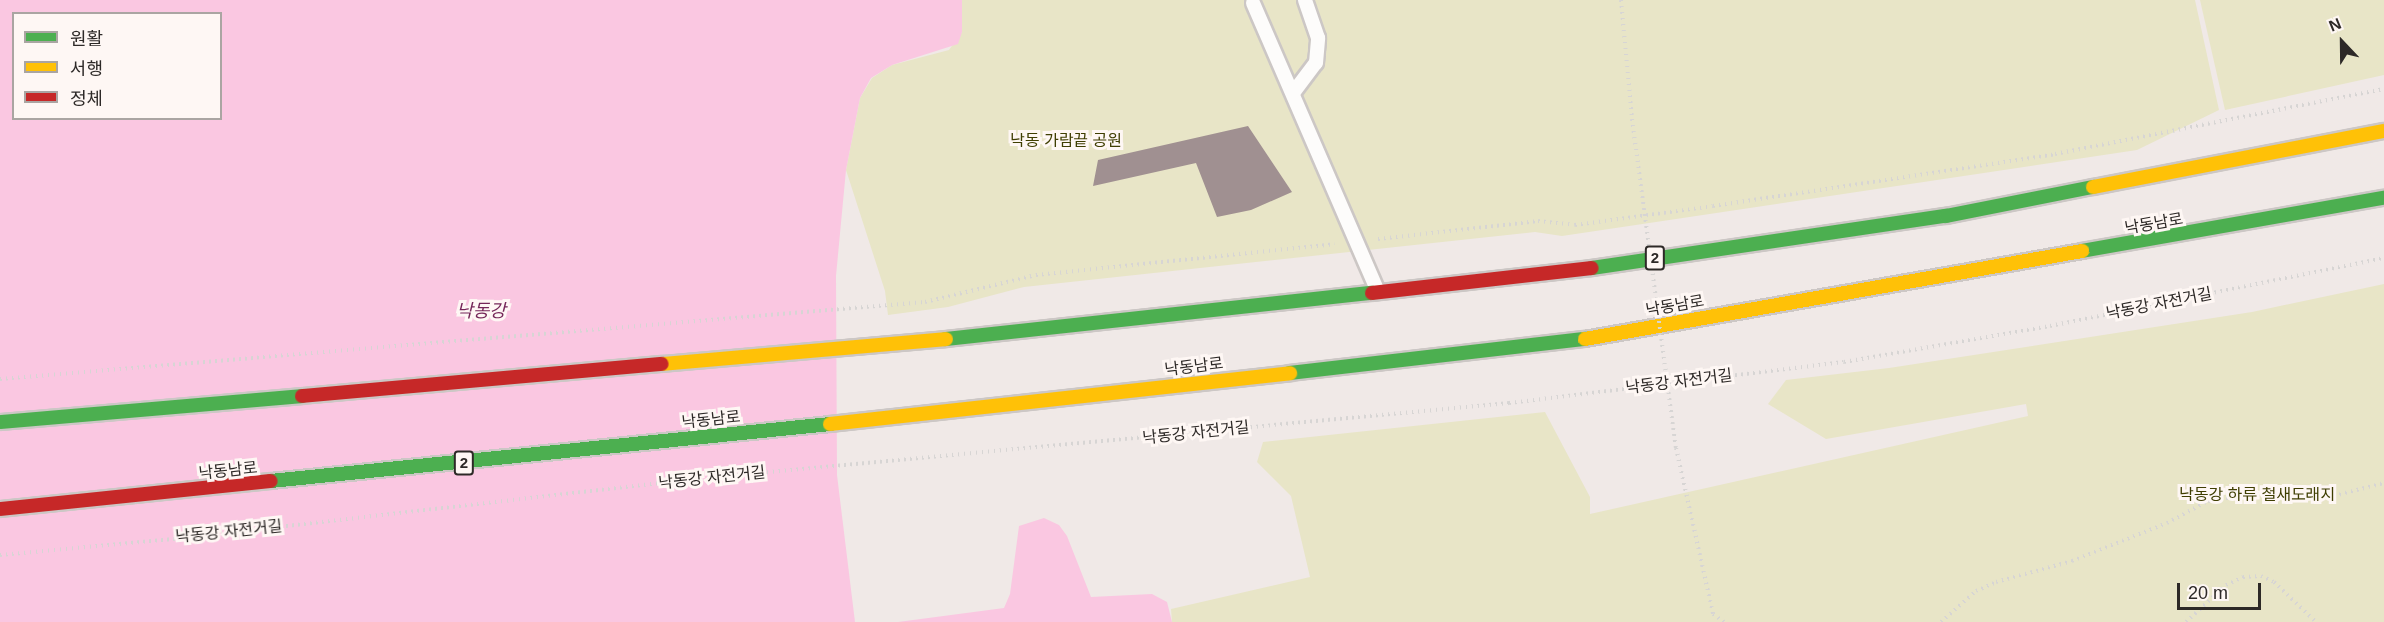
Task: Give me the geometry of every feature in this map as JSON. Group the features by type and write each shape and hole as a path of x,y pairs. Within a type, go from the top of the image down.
{"main road":[{"name":"2","path":"0,422 919,342 1379,294 1550,273 1946,216 2384,131"},
{"name":"낙동남로","path":"0,509 928,414 1578,340 2384,198"}],"lane":[{"path":"1293,93 1316,63 1318,38 1305,0"},
{"path":"1253,3 1379,294"}],"path":[{"path":"1621,0 1632,119 1676,448 1713,614 1724,622"},
{"path":"1365,240 1538,221 1575,225 1713,206 2055,154 2384,89"},
{"path":"0,379 903,304 1036,275 1341,243"},
{"name":"낙동강 자전거길","path":"0,555 924,458 1509,403 1844,362 2050,326 2384,258"},
{"path":"1941,622 1976,591 1996,582 2072,561 2167,523 2208,501 2264,492 2322,499 2384,483"},
{"path":"2186,622 2226,585 2243,578 2261,576 2274,582 2316,622"}],"green space":[{"name":"낙동 가람끝 공원","path":"962,0 2195,0 2219,110 2137,150 1562,236 1535,232 1024,287 948,307 888,315 885,291 846,170 860,98 872,78 892,65 949,50 962,32"},
{"path":"2200,0 2384,0 2384,75 2225,110"},
{"name":"낙동강 하류 철새도래지","path":"2384,284 2384,622 1172,622 1171,609 1310,577 1291,496 1257,462 1263,442 1545,412 1590,497 1590,514 2028,416 2026,404 1826,439 1768,404 1786,380 1889,368 2252,312"}],"water":[{"name":"낙동강","path":"0,0 962,0 962,32 958,44 892,65 871,78 860,98 846,170 836,276 837,475 855,622 0,622"},
{"path":"1044,518 1059,525 1067,536 1091,597 1152,594 1167,602 1172,622 898,622 1004,608 1010,594 1019,526"}],"building":[{"path":"1248,126 1292,192 1251,210 1217,217 1196,163 1093,186 1098,160"}],"traffic: fast":[{"path":"1592,268 1946,216 2093,187"},
{"path":"2082,251 2384,198"},
{"path":"946,339 1372,293"},
{"path":"1290,373 1585,339"},
{"path":"0,422 302,396"},
{"path":"271,481 830,424"}],"traffic: slow":[{"path":"2093,187 2384,131"},
{"path":"1585,339 2082,251"},
{"path":"662,364 946,339"},
{"path":"830,424 1290,373"}],"traffic: jam":[{"path":"1372,293 1592,268"},
{"path":"302,396 662,364"},
{"path":"0,509 271,481"}]}
